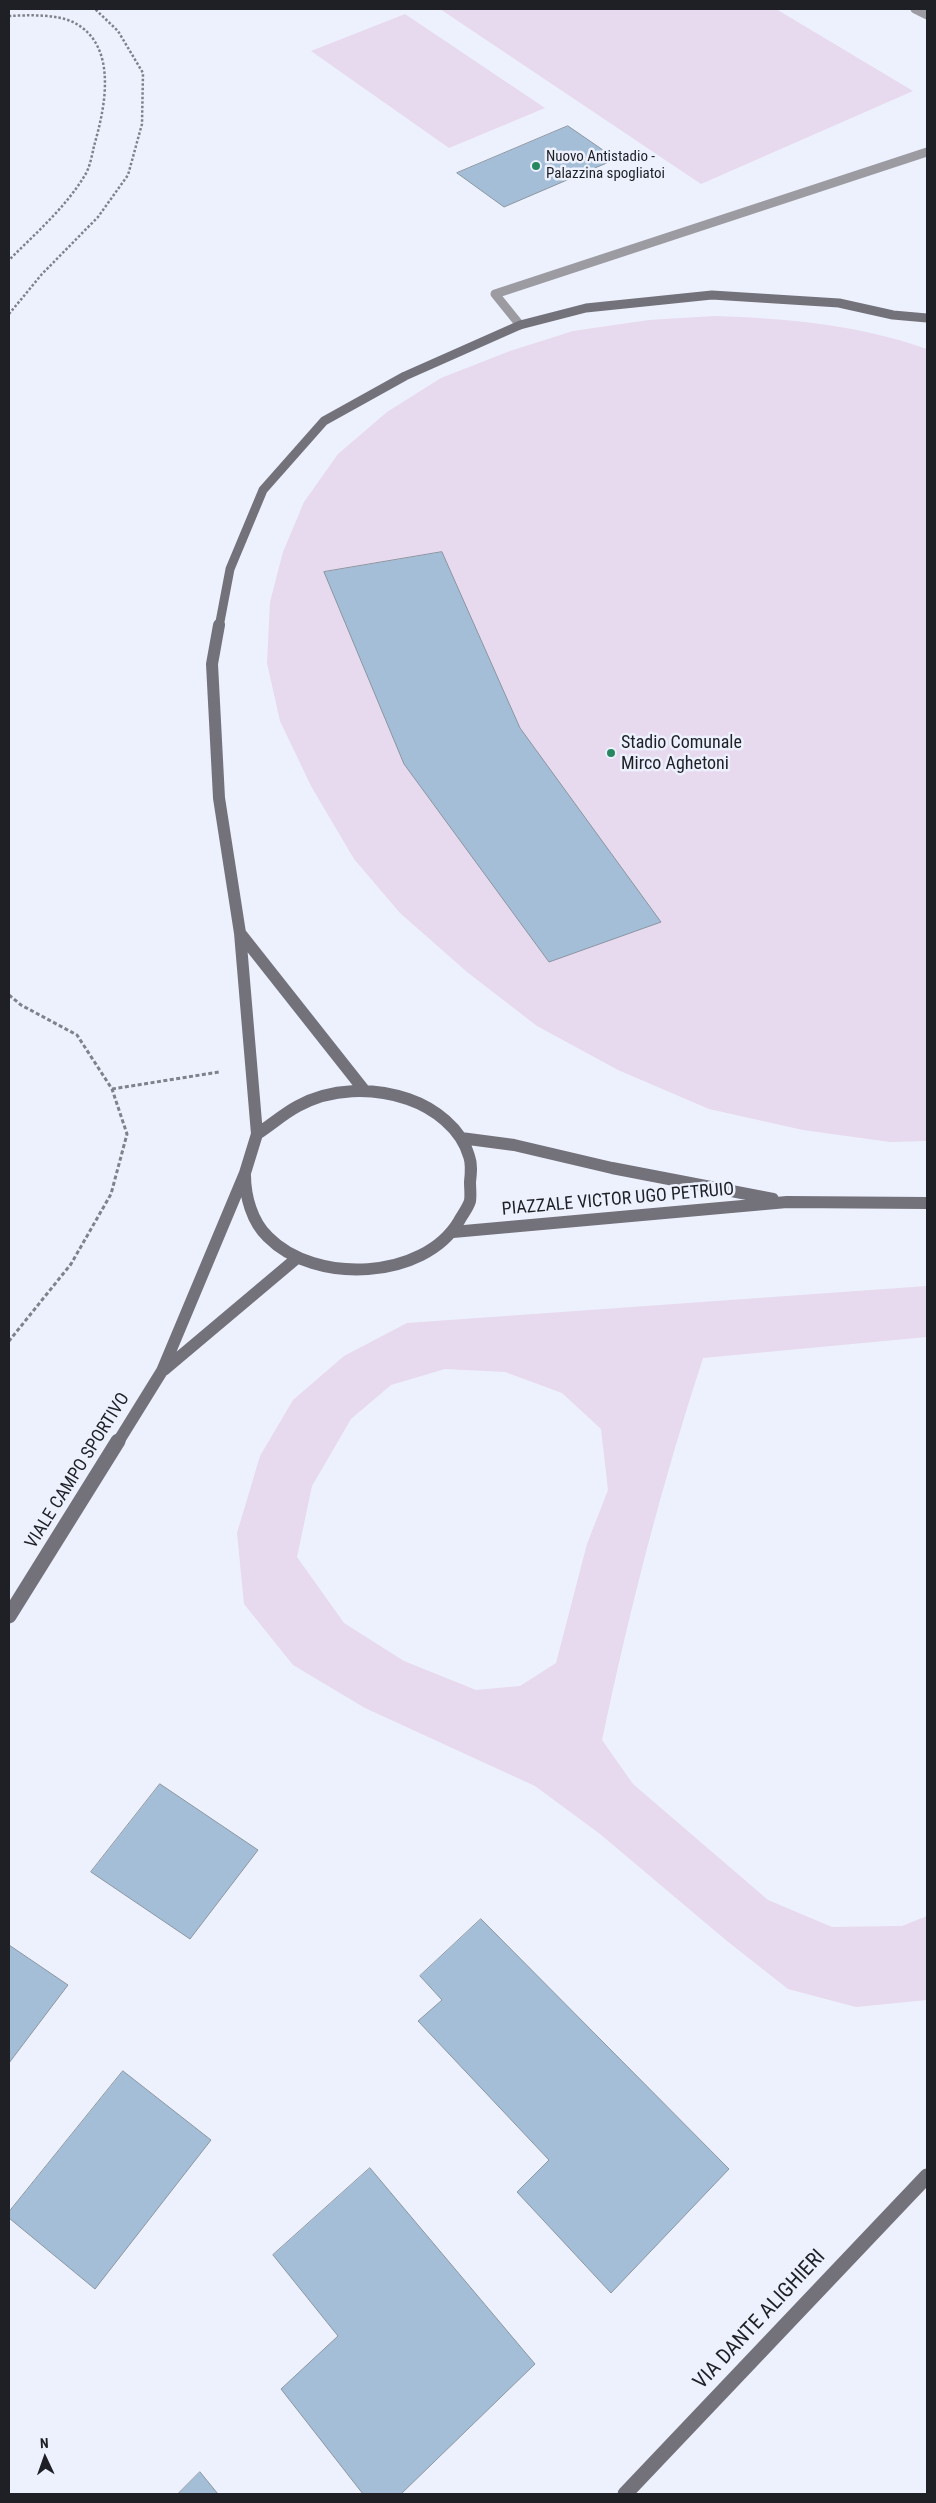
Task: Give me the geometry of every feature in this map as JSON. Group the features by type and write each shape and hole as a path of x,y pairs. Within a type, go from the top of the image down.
{"street":[{"path":"257,1134 299,1105 330,1094 364,1090 398,1095 420,1103 453,1126 462,1138 468,1151 474,1179 468,1206 453,1232 425,1254 390,1268 352,1271 314,1265 282,1250 258,1227 247,1201 245,1173 257,1134 240,933 219,798 212,664 230,569 263,490 324,421 405,376 520,325 586,308 712,295 769,296 839,303 893,315 927,318"},
{"path":"240,933 364,1090"},
{"name":"PIAZZALE VICTOR UGO PETRUIO","path":"462,1138 514,1145 612,1168 787,1202"},
{"name":"VIALE CAMPO SPORTIVO","path":"9,1616 162,1371 245,1173"},
{"name":"PIAZZALE VICTOR UGO PETRUIO","path":"453,1232 787,1202 927,1203"},
{"name":"VIALE CAMPO SPORTIVO","path":"162,1371 297,1258"},
{"name":"VIA DANTE ALIGHIERI","path":"625,2494 927,2176"}],"lane":[{"path":"915,9 927,15"},
{"path":"520,325 495,294 927,152"}],"path":[{"path":"9,314 42,274 98,217 128,174 142,124 143,73 118,31 95,9"},
{"path":"9,16 39,15 73,22 92,38 103,60 106,89 100,126 86,174 52,216 9,260"},
{"path":"9,995 21,1005 77,1035 112,1089 127,1134 111,1194 71,1264 9,1341"},
{"path":"112,1089 252,1067"}],"shaded area":[{"path":"440,9 776,9 913,91 701,184"},
{"path":"405,14 545,108 449,148 311,51"},
{"name":"Stadio Comunale Mirco Aghetoni","path":"714,316 822,324 875,334 927,349 927,1141 890,1142 803,1130 709,1109 618,1070 537,1026 467,972 400,913 354,859 311,786 280,721 267,663 270,602 283,552 304,502 338,454 387,412 441,378 510,351 573,331 649,320"},
{"path":"927,1286 927,1337 703,1358 647,1548 623,1643 602,1740 633,1784 768,1900 832,1927 902,1926 927,1916 927,2000 856,2007 788,1989 727,1941 600,1834 535,1786 365,1708 293,1665 244,1604 237,1533 260,1456 293,1400 344,1356 407,1323","holes":["445,1369 505,1372 562,1393 601,1429 608,1490 587,1544 556,1663 520,1686 476,1690 404,1661 344,1623 297,1557 312,1486 351,1419 391,1385"]}],"building":[{"name":"Nuovo Antistadio - Palazzina spogliatoi","path":"568,126 616,159 504,207 457,173"},
{"path":"442,552 520,728 661,922 549,962 404,764 324,572"},
{"path":"160,1784 258,1850 190,1939 91,1872"},
{"path":"481,1919 729,2169 611,2293 517,2192 549,2160 418,2021 442,2000 420,1976"},
{"path":"9,1945 68,1985 9,2063"},
{"path":"123,2071 211,2140 95,2289 9,2218 9,2212"},
{"path":"370,2168 535,2364 401,2494 363,2494 281,2389 338,2336 273,2255"},
{"path":"200,2472 218,2494 178,2494"}],"place":[{"name":"Nuovo Antistadio - Palazzina spogliatoi","path":"536,166"},
{"name":"Stadio Comunale Mirco Aghetoni","path":"611,753"}]}
